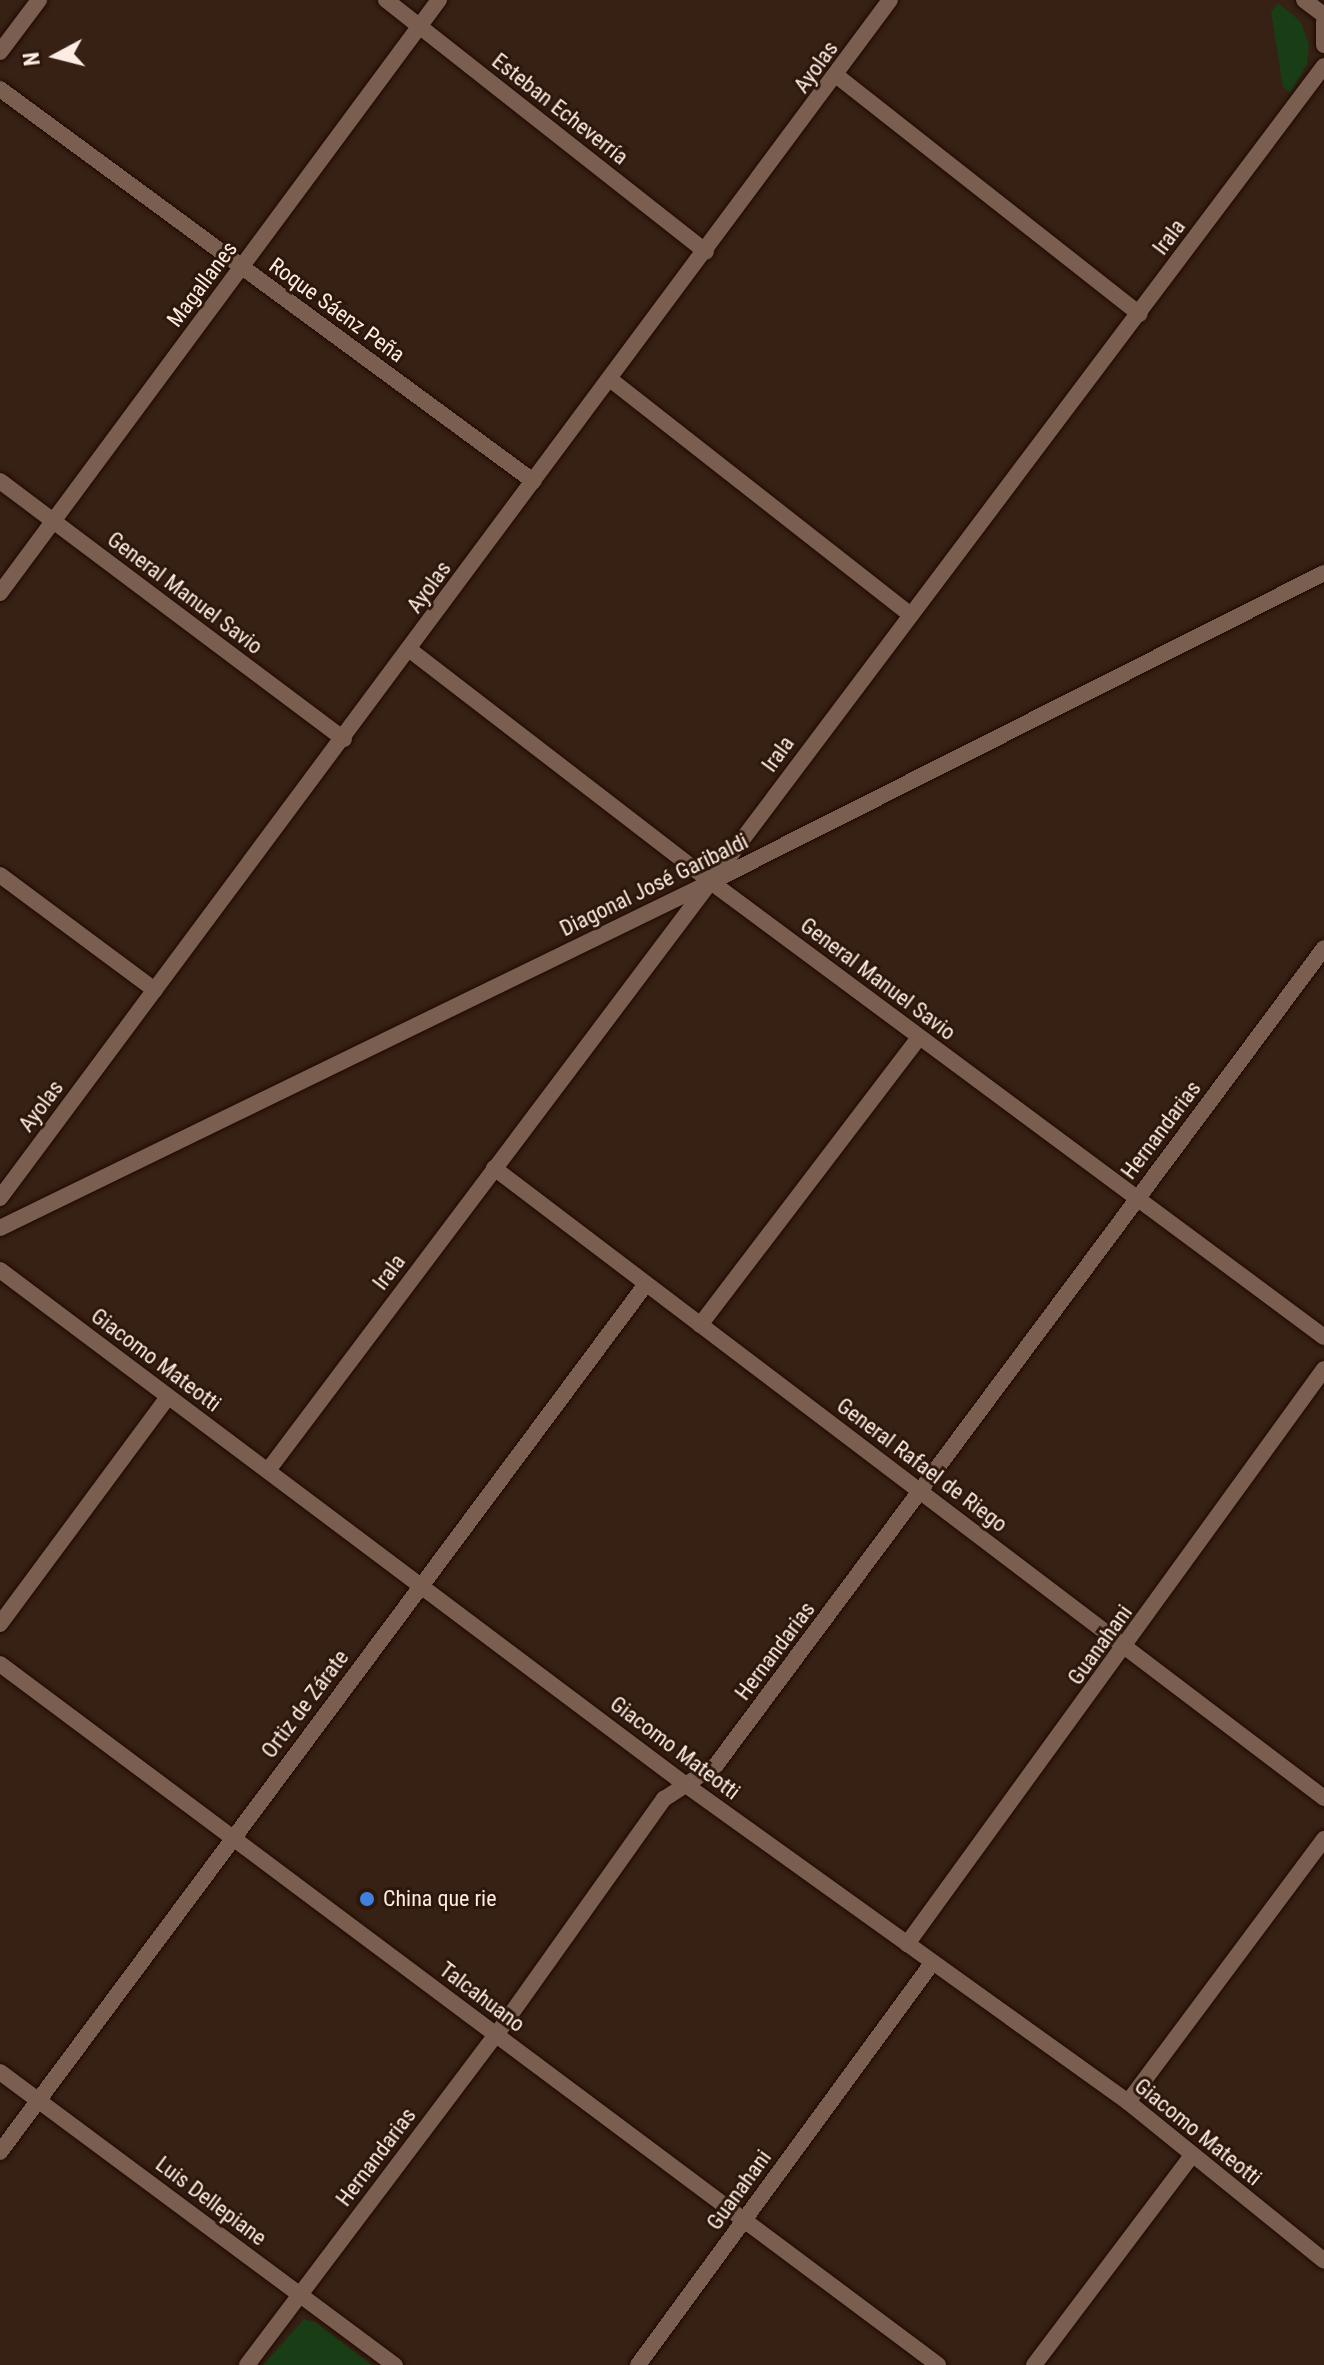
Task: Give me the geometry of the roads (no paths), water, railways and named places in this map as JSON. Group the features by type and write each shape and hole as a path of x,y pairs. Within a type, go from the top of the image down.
{"street":[{"path":"0,52 39,0"},
{"name":"Esteban Echeverría","path":"386,0 706,252"},
{"name":"Magallanes","path":"0,593 439,0"},
{"name":"Ayolas","path":"0,1198 837,76 890,0"},
{"path":"1304,0 1324,15"},
{"path":"1324,22 1324,45"},
{"name":"Irala","path":"269,1469 711,882 908,613 1139,314 1324,66"},
{"path":"837,76 1139,314"},
{"name":"Roque Sáenz Peña","path":"0,89 533,481"},
{"path":"611,380 908,613"},
{"name":"General Manuel Savio","path":"0,481 344,739"},
{"name":"Diagonal José Garibaldi","path":"0,1228 711,882 1324,573"},
{"name":"General Manuel Savio","path":"410,650 711,882 919,1038 1139,1195 1324,1337"},
{"path":"0,875 155,990"},
{"name":"Hernandarias","path":"247,2365 496,2035 664,1799 716,1765 922,1493 1324,948"},
{"path":"700,1325 919,1038"},
{"name":"General Rafael de Riego","path":"494,1168 1324,1798"},
{"name":"Giacomo Mateotti","path":"0,1270 686,1785 1128,2102 1324,2261"},
{"name":"Ortiz de Zárate","path":"0,2152 646,1284"},
{"name":"Guanahani","path":"907,1944 1126,1647 1324,1369"},
{"path":"0,1624 168,1397"},
{"name":"Talcahuano","path":"0,1664 938,2365"},
{"path":"1128,2102 1324,1839"},
{"name":"Guanahani","path":"638,2365 932,1963"},
{"name":"Luis Dellepiane","path":"0,2072 395,2365"},
{"path":"1034,2365 1192,2155"}],"place":[{"name":"China que rie","path":"367,1899"}]}
